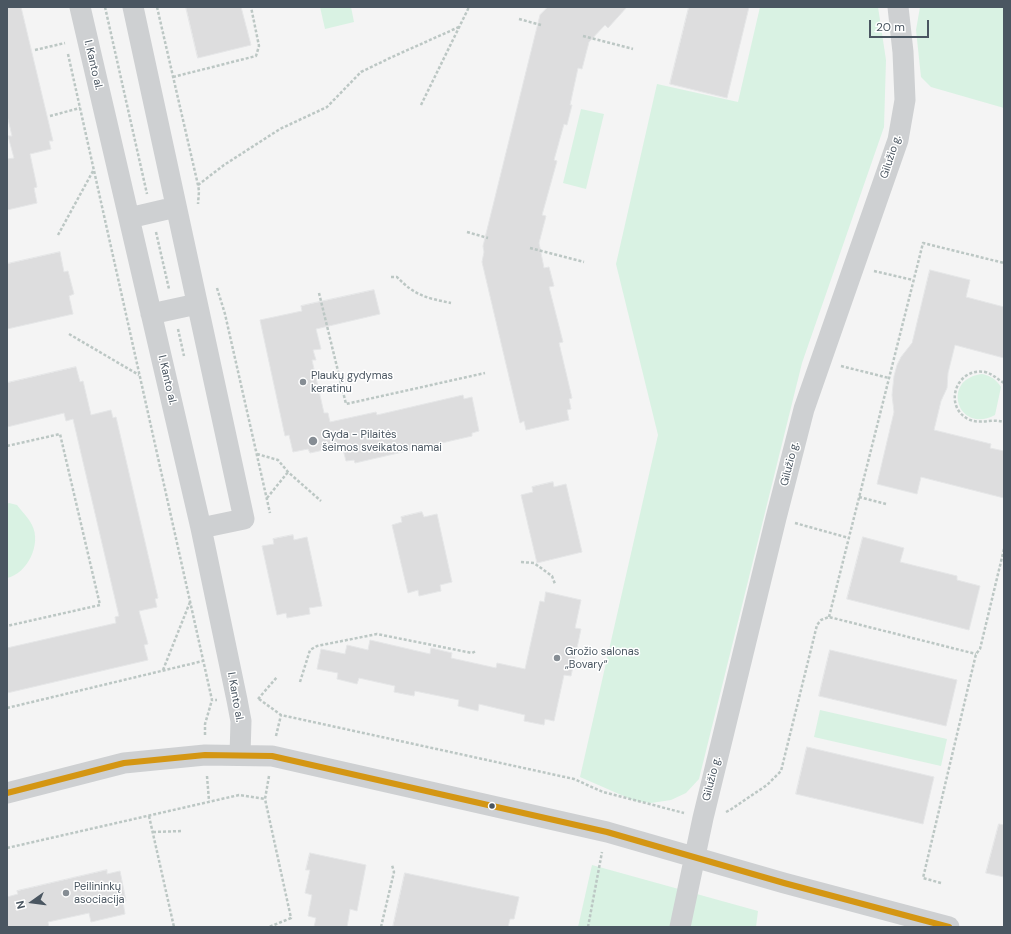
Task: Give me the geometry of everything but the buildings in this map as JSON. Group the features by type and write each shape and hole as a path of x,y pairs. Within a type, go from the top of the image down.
{"street":[{"name":"I. Kanto al.","path":"80,7 201,528 241,720 240,755"},
{"path":"133,7 244,519 201,528"},
{"name":"Gilužio g.","path":"680,927 703,818 804,409 898,140 905,100 903,52 898,7"},
{"path":"129,218 176,207"},
{"path":"151,314 197,304"},
{"path":"7,793 124,763 205,755 272,756 607,832 949,927"}],"path":[{"path":"105,7 186,362"},
{"path":"157,7 198,185 198,206"},
{"path":"173,77 256,56 259,46 251,7"},
{"path":"421,105 468,7"},
{"path":"518,19 541,25"},
{"path":"198,185 280,129 327,107 361,72 459,27"},
{"path":"583,36 633,49"},
{"path":"35,50 65,43"},
{"path":"50,116 80,108"},
{"path":"58,235 94,171"},
{"path":"467,232 488,238"},
{"path":"829,618 922,242 1004,263"},
{"path":"530,248 584,262"},
{"path":"854,266 913,280"},
{"path":"391,277 397,277 405,286 423,297 451,303"},
{"path":"216,287 225,314 270,513"},
{"path":"319,293 346,404 485,373"},
{"path":"68,334 139,375"},
{"path":"820,360 889,378"},
{"path":"1004,383 991,374 984,372 969,374 962,378 955,392 956,407 960,413 969,420 979,422 996,420 1004,422"},
{"path":"7,446 60,434 100,605 7,626"},
{"path":"257,454 278,460 288,472 321,501"},
{"path":"267,498 288,472"},
{"path":"859,497 886,504"},
{"path":"776,518 849,538"},
{"path":"941,882 923,878 976,654 980,649 1004,549"},
{"path":"521,562 534,563 552,576 555,584"},
{"path":"163,671 190,602"},
{"path":"258,699 281,715 574,779 603,792 703,818 730,810 767,785 781,772 817,625 820,620 829,618 976,654"},
{"path":"300,682 310,650 318,646 377,634 472,653 476,651"},
{"path":"7,708 204,661"},
{"path":"269,927 291,918 265,800 272,756 281,715"},
{"path":"7,848 239,794 265,800"},
{"path":"149,816 174,927"},
{"path":"153,832 182,831"},
{"path":"588,927 607,832"},
{"path":"381,927 394,872 392,865"}],"green space":[{"path":"320,7 351,7 354,22 325,29"},
{"path":"760,7 878,7 886,60 884,127 802,363 699,779 686,793 671,800 651,803 635,801 580,777 658,435 616,264 657,84 738,102"},
{"path":"920,7 1004,7 1004,108 931,87 921,77 916,30"},
{"path":"581,109 604,114 586,189 563,183"},
{"path":"982,374 993,378 1001,387 995,415 982,419 971,418 964,412 959,404 958,394 961,385 969,378"},
{"path":"7,504 17,505 29,520 35,533 35,541 31,557 21,571 7,578"},
{"path":"820,710 947,739 941,766 814,737"},
{"path":"592,865 758,911 756,927 578,927"}],"transit line":[{"path":"7,793 124,763 205,755 272,756 607,832 784,883 949,927"}],"place":[{"name":"Plaukų gydymas keratinu","path":"303,382"},
{"name":"Gyda - Pilaitės šeimos sveikatos namai","path":"313,441"},
{"name":"Grožio salonas „Bovary“","path":"557,658"},
{"name":"Peilininkų asociacija","path":"66,893"}]}
